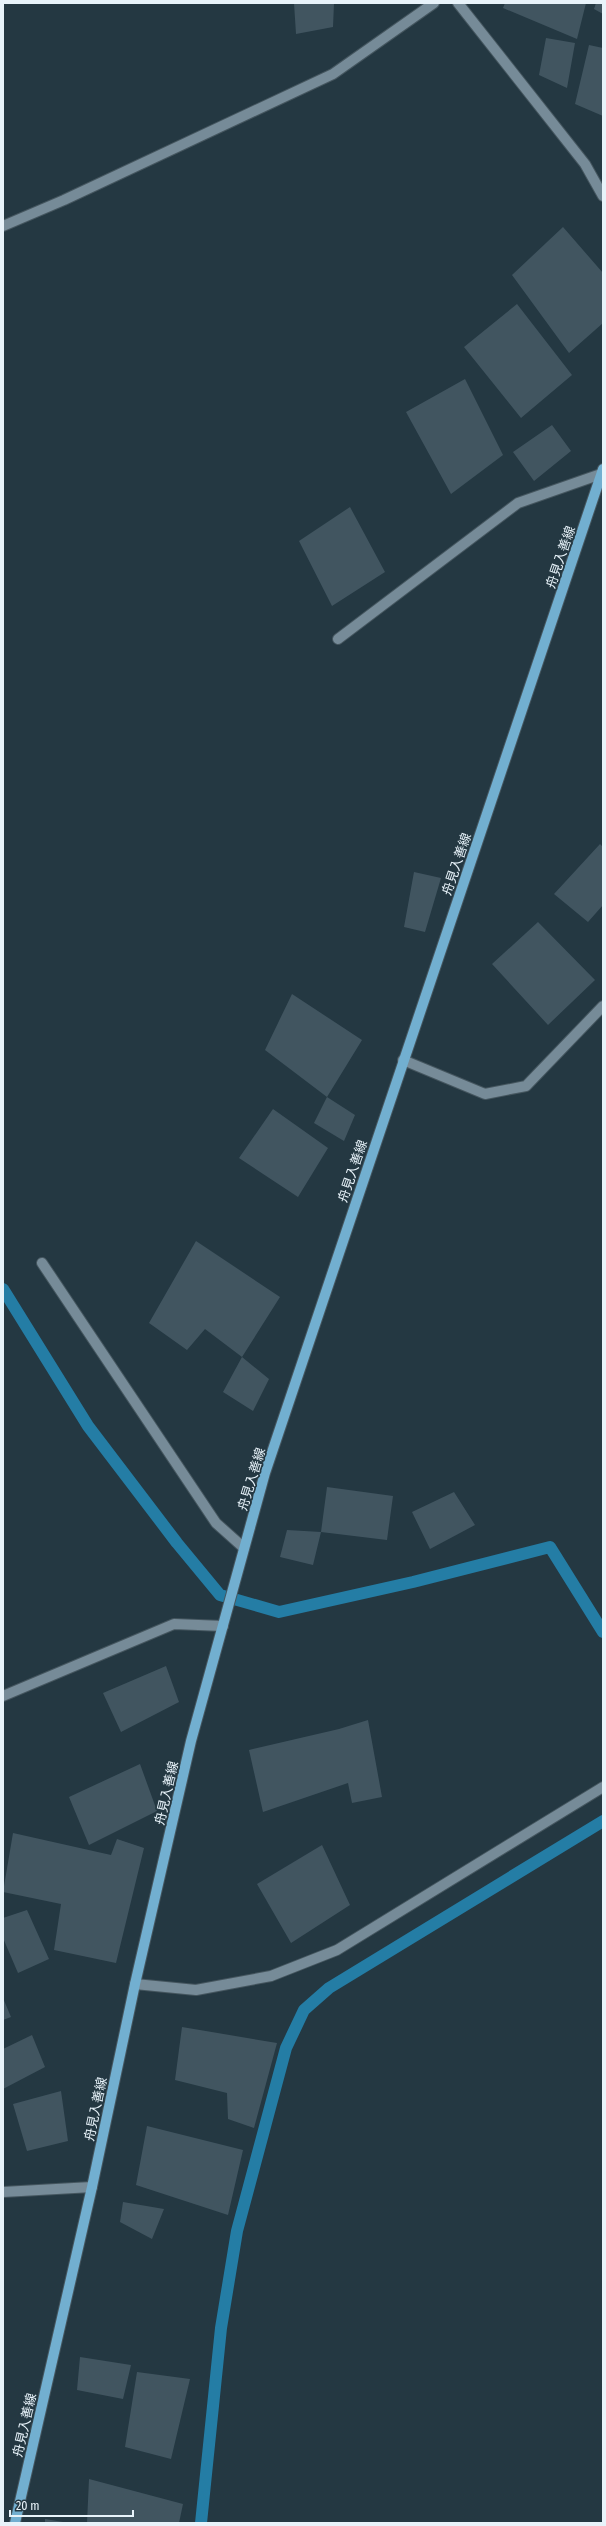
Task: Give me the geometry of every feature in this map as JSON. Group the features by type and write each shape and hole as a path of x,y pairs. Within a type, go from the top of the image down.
{"main road":[{"name":"舟見入善線","path":"15,2523 92,2187 135,1984 191,1741 265,1473 602,472"}],"street":[{"path":"3,226 64,200 333,74 434,3"},
{"path":"458,3 585,164 603,196"},
{"path":"338,639 518,504 602,472"},
{"path":"403,1060 485,1094 526,1086 603,1006"},
{"path":"42,1263 216,1523 244,1548"},
{"path":"3,1696 174,1624 223,1626"},
{"path":"135,1984 196,1990 271,1976 337,1950 603,1787"},
{"path":"3,2192 92,2187"}],"building":[{"path":"294,3 334,3 333,27 296,34"},
{"path":"505,3 586,3 577,39 503,8"},
{"path":"596,3 603,3 603,14 594,9"},
{"path":"546,38 575,43 567,88 539,75"},
{"path":"589,45 603,48 603,116 575,104"},
{"path":"563,227 603,273 603,323 569,353 512,275"},
{"path":"517,304 572,375 521,418 464,347"},
{"path":"465,379 503,455 451,494 406,412"},
{"path":"552,425 571,451 534,481 513,452"},
{"path":"350,507 385,572 332,606 299,541"},
{"path":"600,844 603,847 603,905 588,922 554,894"},
{"path":"414,872 441,878 425,932 404,927"},
{"path":"538,922 595,980 548,1025 492,964"},
{"path":"292,994 362,1040 327,1097 265,1050"},
{"path":"327,1097 355,1115 344,1141 314,1123"},
{"path":"273,1109 328,1148 298,1197 239,1158"},
{"path":"196,1241 280,1297 242,1357 205,1329 187,1350 149,1323"},
{"path":"242,1357 269,1379 253,1411 223,1392"},
{"path":"327,1487 393,1496 387,1540 321,1532"},
{"path":"454,1492 475,1525 430,1549 412,1512"},
{"path":"287,1530 321,1532 313,1565 280,1557"},
{"path":"166,1666 179,1702 121,1732 103,1693"},
{"path":"368,1720 382,1797 352,1803 348,1783 263,1812 249,1750 339,1729"},
{"path":"140,1764 157,1811 89,1845 69,1797"},
{"path":"13,1833 111,1855 117,1839 144,1848 116,1963 54,1950 61,1904 3,1892"},
{"path":"322,1845 350,1905 291,1943 257,1884"},
{"path":"27,1910 49,1959 18,1973 3,1938 3,1918"},
{"path":"3,1998 11,2017 3,2020"},
{"path":"182,2027 277,2043 254,2128 228,2119 227,2093 175,2080"},
{"path":"32,2035 45,2067 3,2089 3,2049"},
{"path":"61,2091 68,2141 27,2151 13,2104"},
{"path":"147,2126 243,2150 228,2215 136,2185"},
{"path":"123,2202 164,2209 152,2239 120,2222"},
{"path":"80,2357 131,2365 123,2399 77,2390"},
{"path":"137,2372 190,2379 171,2459 125,2447"},
{"path":"89,2479 183,2504 179,2523 87,2523"},
{"path":"45,2519 63,2522 63,2523 45,2523"}],"waterway":[{"path":"3,1289 88,1426 177,1543 220,1595 279,1612 413,1582 550,1547 603,1632"},
{"path":"201,2523 221,2328 237,2231 286,2048 304,2010 329,1988 603,1821"}]}
